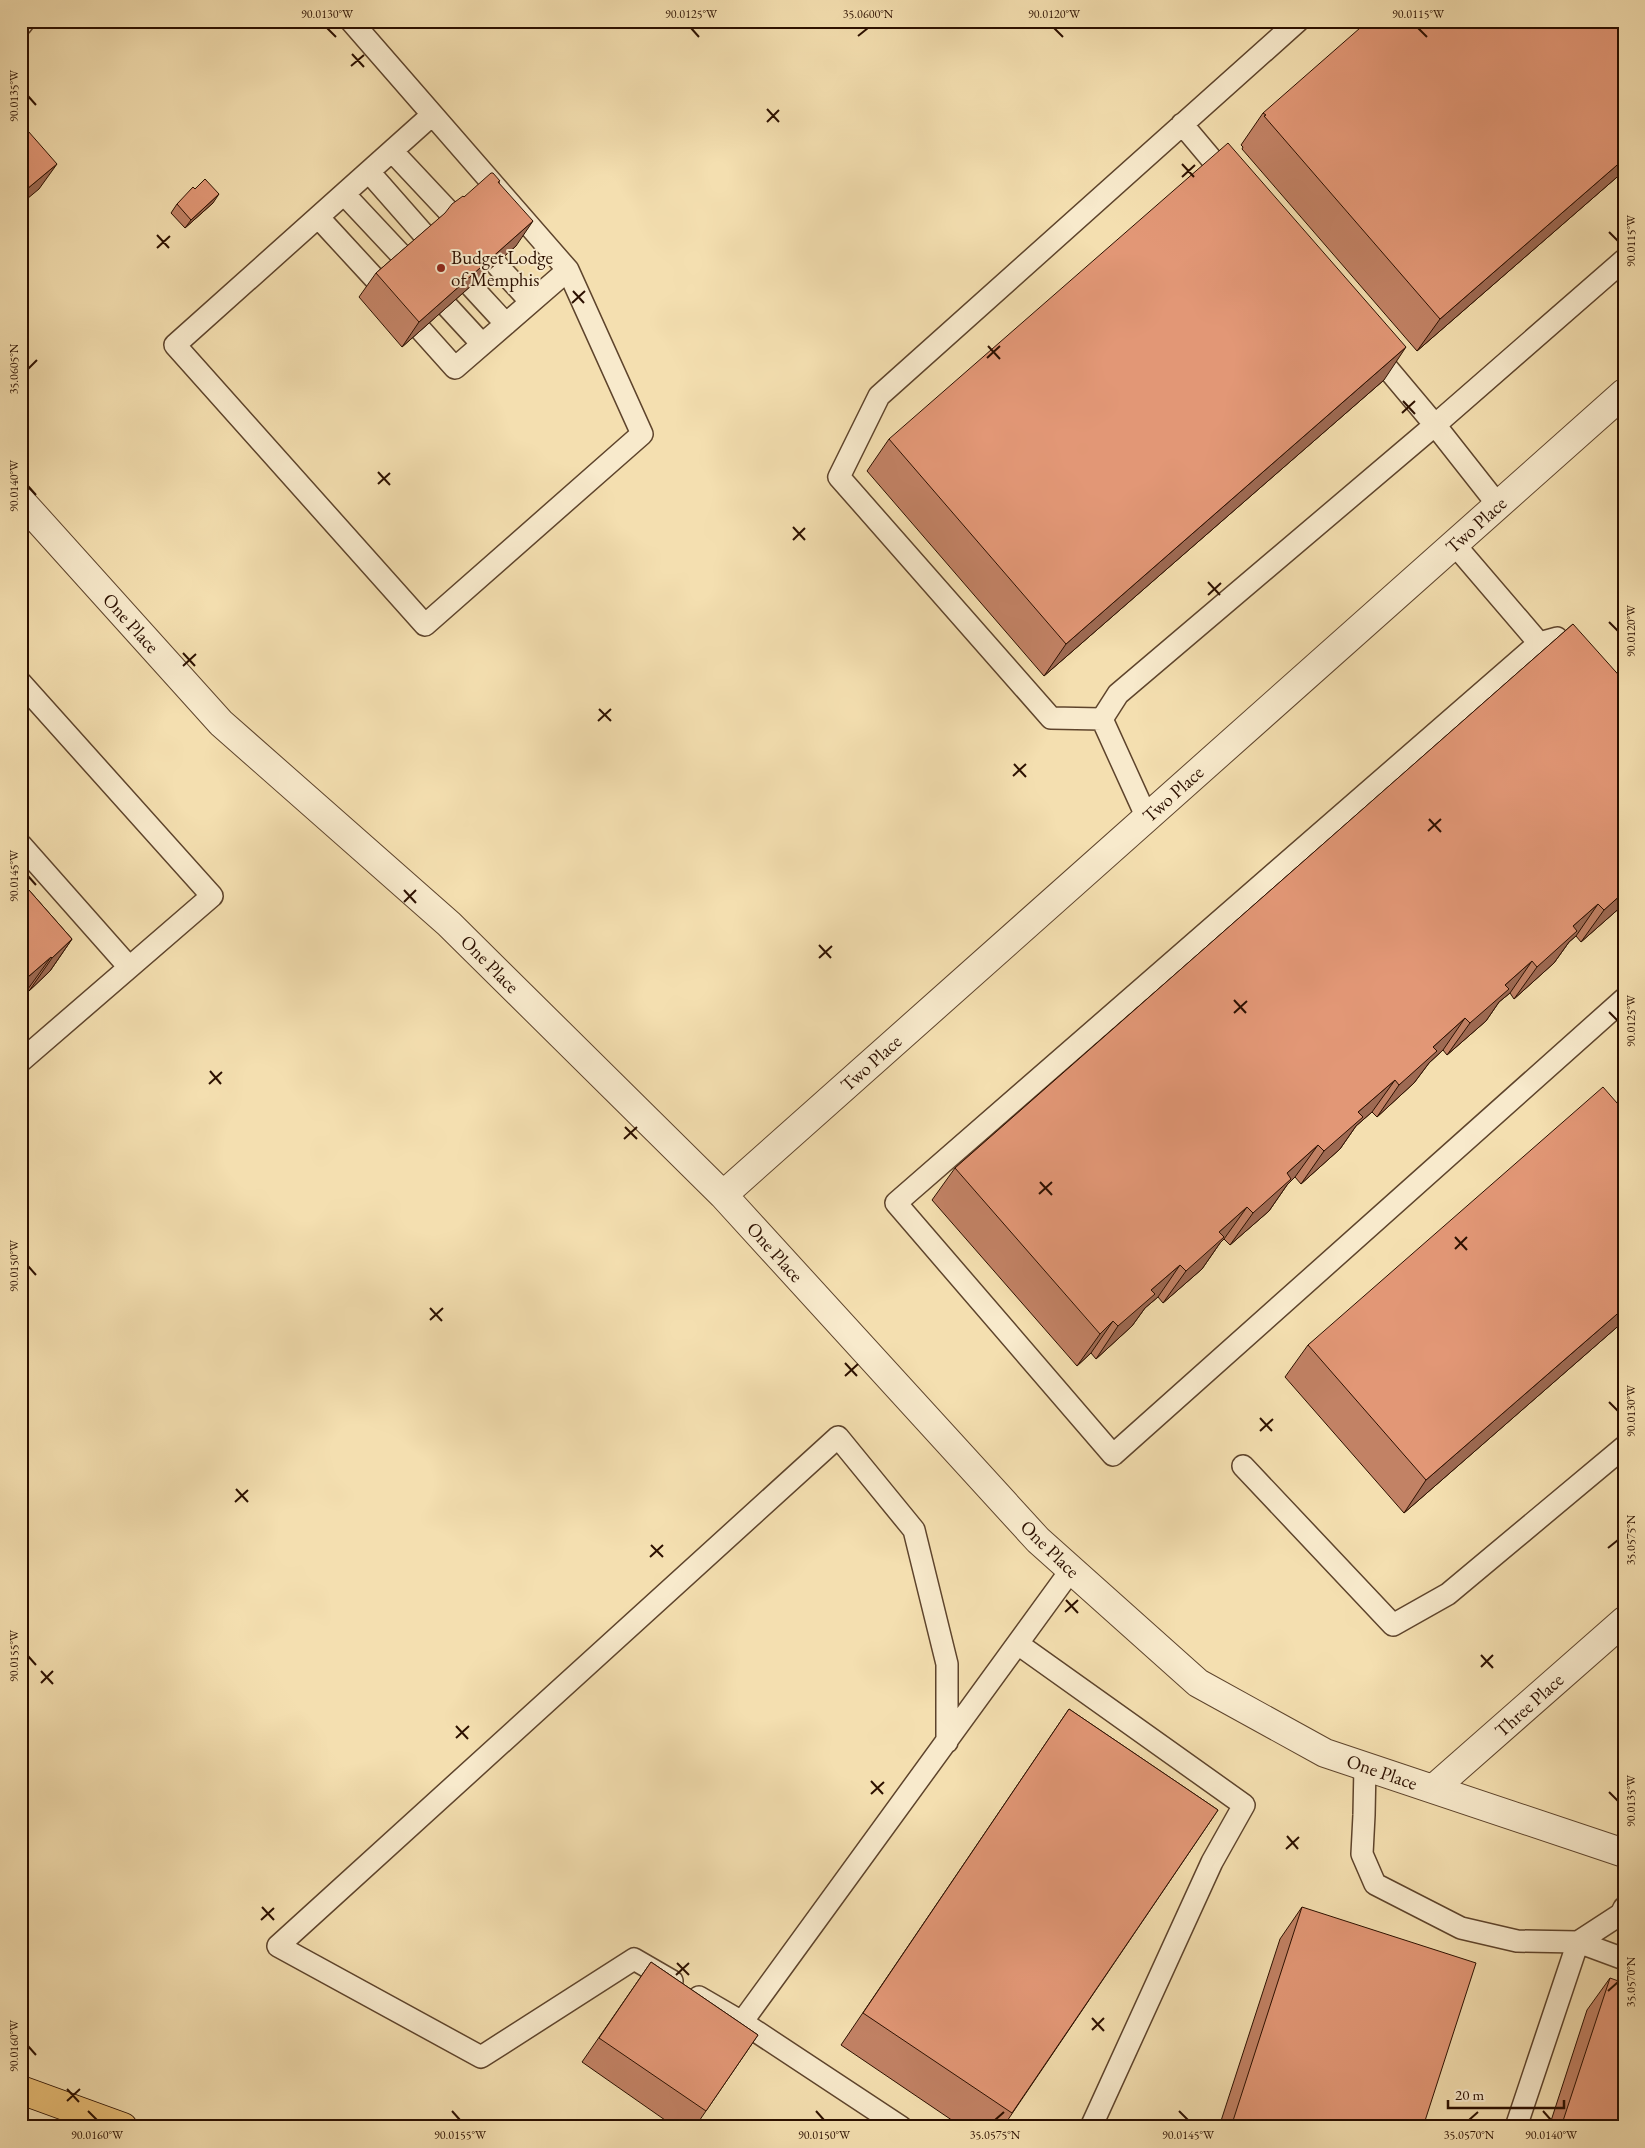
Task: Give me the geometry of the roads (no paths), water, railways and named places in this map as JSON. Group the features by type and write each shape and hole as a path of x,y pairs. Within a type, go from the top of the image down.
{"highway":[{"path":"21,2090 123,2127"}],"street":[{"name":"Two Place","path":"723,1195 1624,394"},
{"name":"One Place","path":"21,501 220,723 449,924 723,1195 1038,1540 1198,1684 1325,1752 1624,1853"},
{"name":"Three Place","path":"1433,1789 1624,1621"}],"lane":[{"path":"21,24 24,21"},
{"path":"351,21 568,270 642,434 425,625 175,345 432,115"},
{"path":"1102,719 1051,718 839,477 879,396 1298,21"},
{"path":"1182,124 1246,199"},
{"path":"392,151 453,216"},
{"path":"368,172 427,238"},
{"path":"344,194 404,258"},
{"path":"318,217 377,281"},
{"path":"1102,719 1118,694 1435,425 1624,260"},
{"path":"496,264 532,302"},
{"path":"421,330 455,368 568,270"},
{"path":"471,286 506,324"},
{"path":"447,306 482,344"},
{"path":"1359,335 1435,425 1498,505"},
{"path":"1455,545 1539,643"},
{"path":"1588,672 1557,638 1539,643 896,1203 1114,1455 1624,999"},
{"path":"21,683 212,896 21,1061"},
{"path":"1102,719 1147,818"},
{"path":"21,845 129,967"},
{"path":"901,2127 742,2022 634,1959 481,2057 278,1946 838,1437 914,1530 947,1664 947,1742"},
{"path":"1243,1466 1393,1625 1448,1594 1624,1447"},
{"path":"742,2022 1071,1570"},
{"path":"1018,1644 1244,1805 1212,1862 1091,2127"},
{"path":"1365,1766 1362,1854 1374,1884 1461,1928 1517,1941 1578,1942 1624,1959"},
{"path":"1516,2127 1578,1942 1621,1914 1624,1908"}],"place":[{"name":"Budget Lodge of Memphis","path":"441,268"}]}
